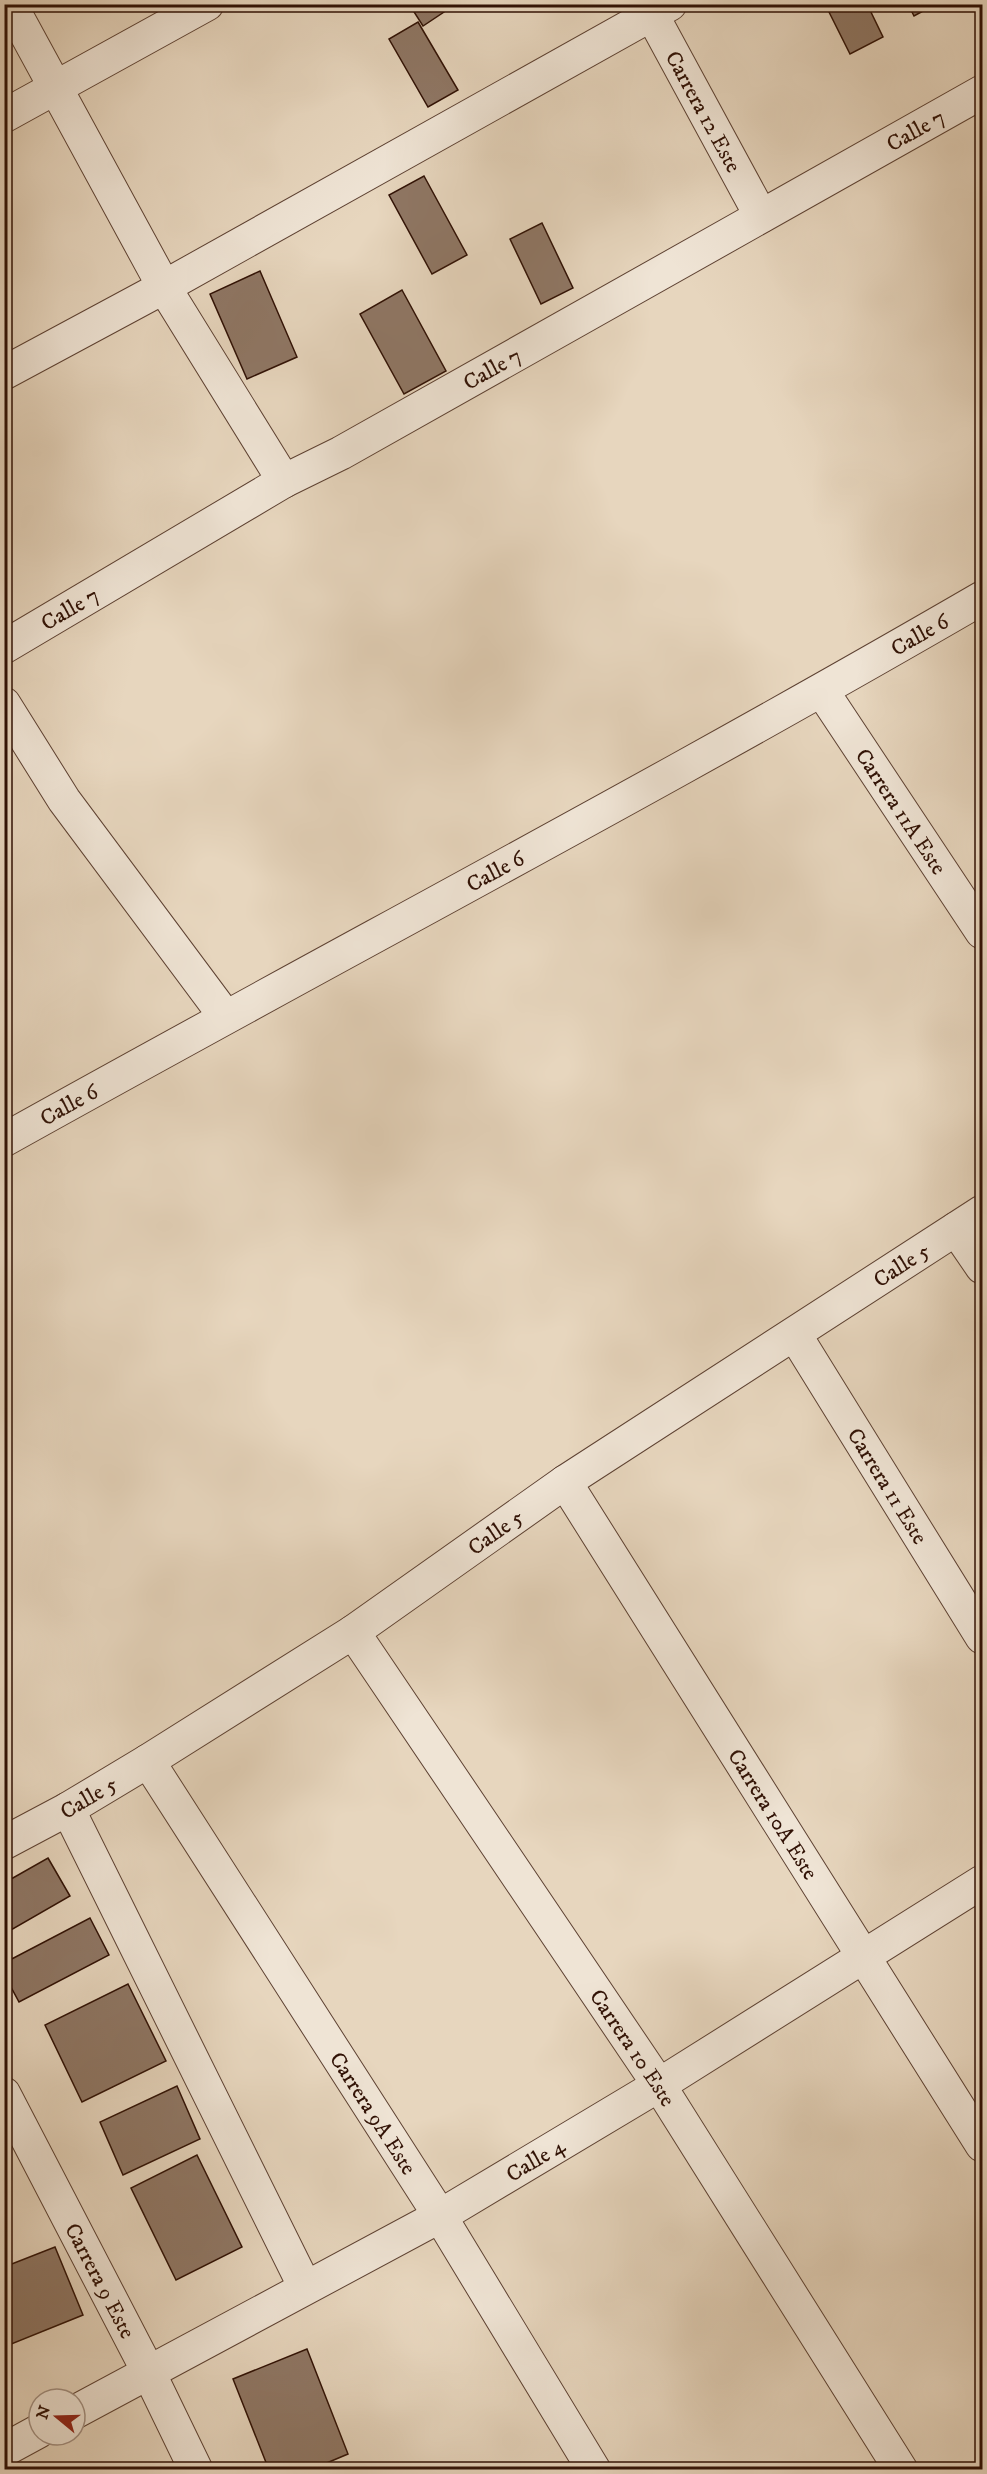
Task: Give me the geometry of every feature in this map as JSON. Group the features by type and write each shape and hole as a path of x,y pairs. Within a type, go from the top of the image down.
{"street":[{"path":"10,4 164,287 284,481"},
{"path":"4,116 207,4"},
{"path":"4,374 164,287 656,8"},
{"name":"Carrera 12 Este","path":"656,8 761,216"},
{"name":"Calle 7","path":"4,646 284,481 341,453 982,92"},
{"name":"Calle 6","path":"4,1140 225,1016 822,691 982,598"},
{"name":"Carrera 11A Este","path":"822,691 979,920"},
{"path":"4,704 64,800 225,1016"},
{"path":"969,1221 982,1267"},
{"name":"Calle 5","path":"4,1843 68,1809 148,1761 353,1632 565,1482 969,1221"},
{"name":"Carrera 11 Este","path":"795,1335 981,1632"},
{"name":"Carrera 10A Este","path":"565,1482 982,2145"},
{"name":"Carrera 10 Este","path":"353,1632 659,2085 901,2469"},
{"name":"Carrera 9A Este","path":"148,1761 440,2216 594,2469"},
{"path":"68,1809 305,2287"},
{"name":"Calle 4","path":"87,2406 440,2216 659,2085 982,1882"},
{"name":"Carrera 9 Este","path":"4,2094 149,2373 196,2469"},
{"path":"4,2450 27,2438"}],"building":[{"path":"409,4 456,4 423,26"},
{"path":"825,4 867,4 883,37 850,54"},
{"path":"908,4 936,4 914,16"},
{"path":"418,22 458,90 428,107 389,39"},
{"path":"424,176 467,255 432,274 389,195"},
{"path":"542,223 573,288 541,304 510,239"},
{"path":"260,271 297,357 247,379 210,294"},
{"path":"402,290 446,371 404,394 360,314"},
{"path":"48,1858 70,1896 4,1934 4,1883"},
{"path":"90,1918 109,1955 19,2002 4,1974 4,1963"},
{"path":"128,1984 166,2061 82,2102 45,2025"},
{"path":"177,2086 200,2139 123,2175 100,2122"},
{"path":"197,2155 242,2247 176,2280 131,2188"},
{"path":"55,2247 83,2315 4,2347 4,2267"},
{"path":"307,2349 348,2454 310,2470 269,2470 233,2379"}]}
